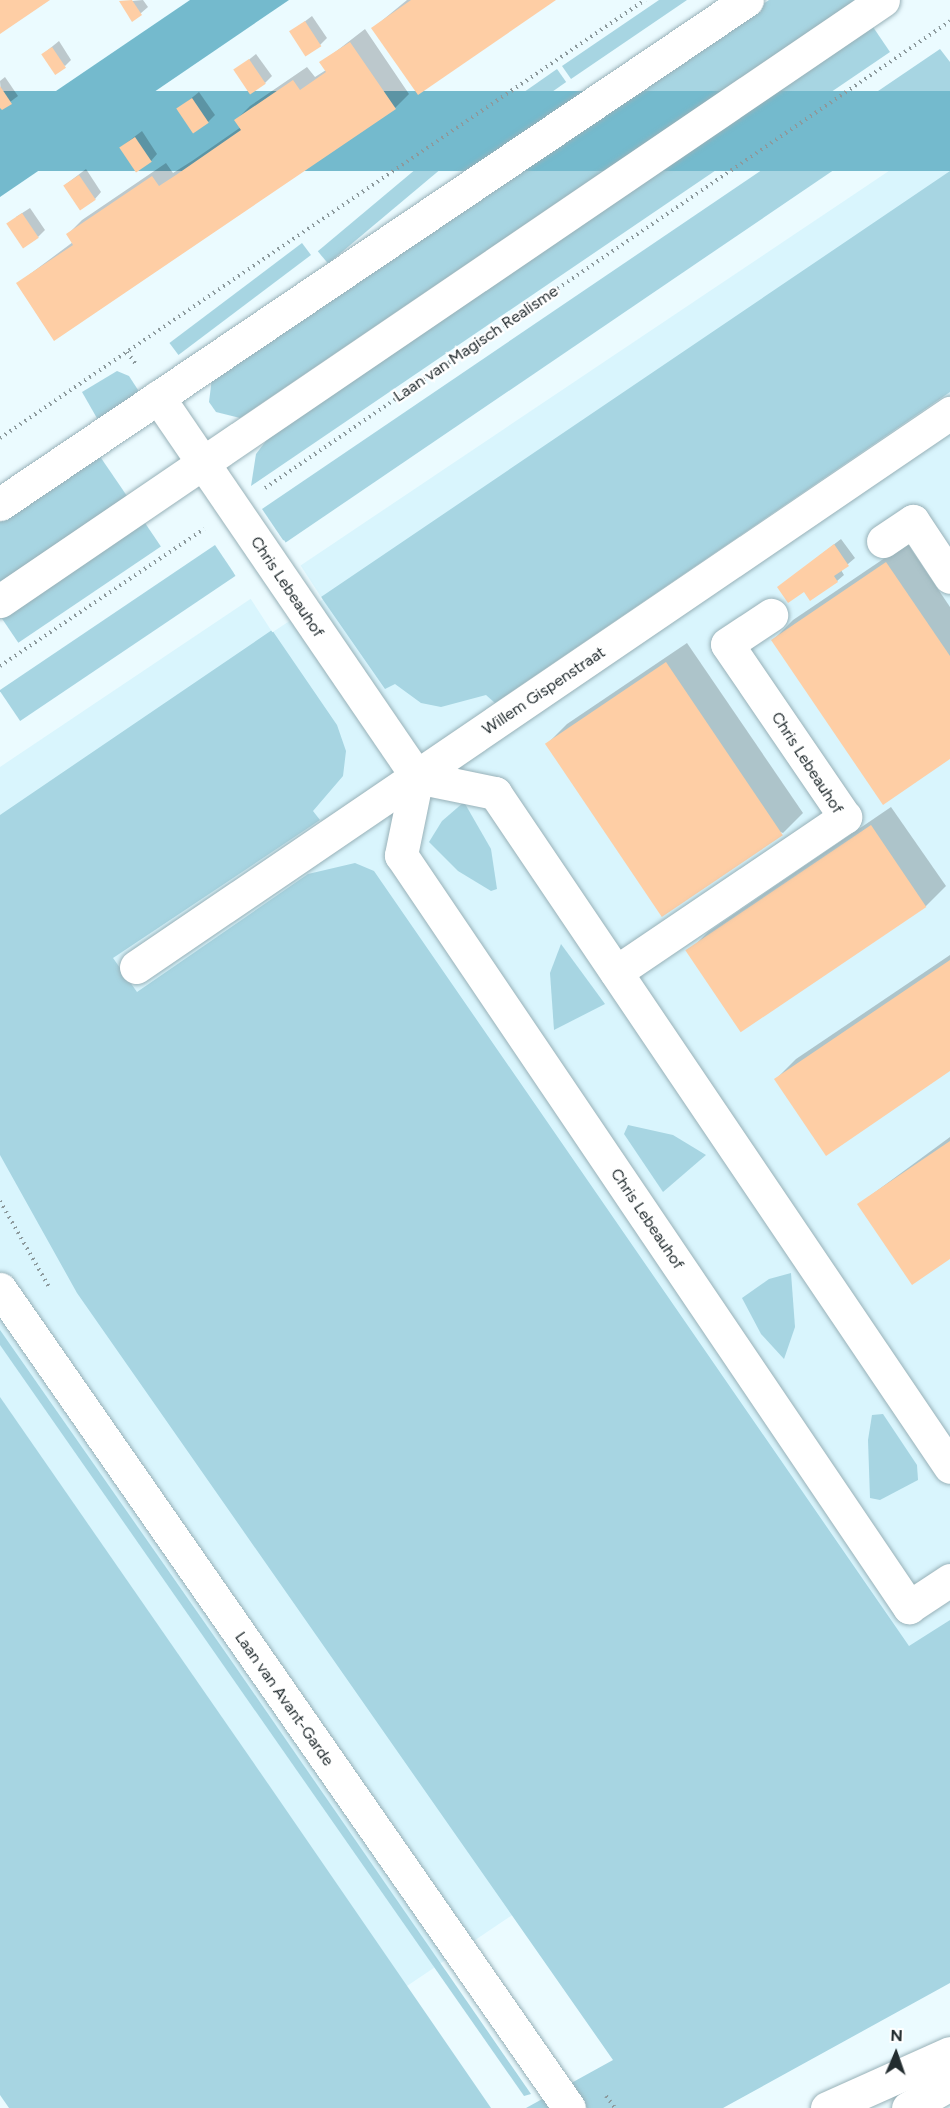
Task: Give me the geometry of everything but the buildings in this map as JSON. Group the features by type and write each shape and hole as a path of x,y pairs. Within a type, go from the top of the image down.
{"main road":[{"path":"0,504 747,0"},
{"path":"0,601 883,0"},
{"name":"Chris Lebeauhof","path":"158,397 417,777 401,855 909,1607 950,1580"},
{"name":"Willem Gispenstraat","path":"136,967 950,413"},
{"path":"883,541 913,521 950,577"},
{"name":"Chris Lebeauhof","path":"616,972 845,817 728,644 771,615"},
{"path":"417,777 495,793 950,1467"},
{"name":"Laan van Avant-Garde","path":"0,1289 562,2098"},
{"path":"827,2108 950,2053"},
{"path":"908,2108 950,2084"}],"path":[{"path":"0,438 645,0"},
{"name":"Laan van Magisch Realisme","path":"0,666 241,520 950,21"},
{"path":"0,1201 4,1210 0,1206"}],"shaded area":[{"path":"190,0 289,0 0,197 0,129"},
{"path":"659,0 687,0 571,79 562,66"},
{"path":"769,0 855,0 240,418 216,412 209,402 212,378"},
{"path":"871,24 890,52 251,486 256,454 272,433"},
{"path":"940,49 950,62 950,91 285,543 262,509"},
{"path":"557,69 566,82 451,162 442,149"},
{"path":"0,91 950,91 950,171 0,171"},
{"path":"950,130 950,1620 407,1986 0,1782 0,767"},
{"path":"435,153 445,165 328,264 318,251"},
{"path":"950,171 950,392 495,703 486,695 441,707 421,703 395,684 385,689 321,597"},
{"path":"302,243 311,255 178,355 169,343"},
{"path":"117,371 129,376 140,393 98,420 82,392"},
{"path":"99,455 127,496 0,582 0,522"},
{"path":"143,520 161,547 18,643 0,616"},
{"path":"215,545 236,576 20,721 0,690"},
{"path":"272,630 337,725 346,751 343,776 313,811 320,820 113,958 137,992 308,874 355,863 374,871 909,1646 950,1620 950,1983 723,2108 526,2108 613,2060 77,1293 0,1155 0,815"},
{"path":"464,802 491,849 497,889 491,891 458,871 429,842 442,821"},
{"path":"561,944 605,1004 554,1030 550,973"},
{"path":"628,1125 673,1135 706,1155 663,1192 624,1134"},
{"path":"791,1273 795,1327 784,1359 761,1334 742,1298 769,1279"},
{"path":"0,1330 531,2094 524,2096 0,1345"},
{"path":"0,1397 491,2108 9,2108 0,2095"},
{"path":"883,1414 917,1465 918,1480 880,1500 870,1498 868,1440 872,1415"}],"pier":[{"path":"284,540 323,600 272,632 234,573"}]}
